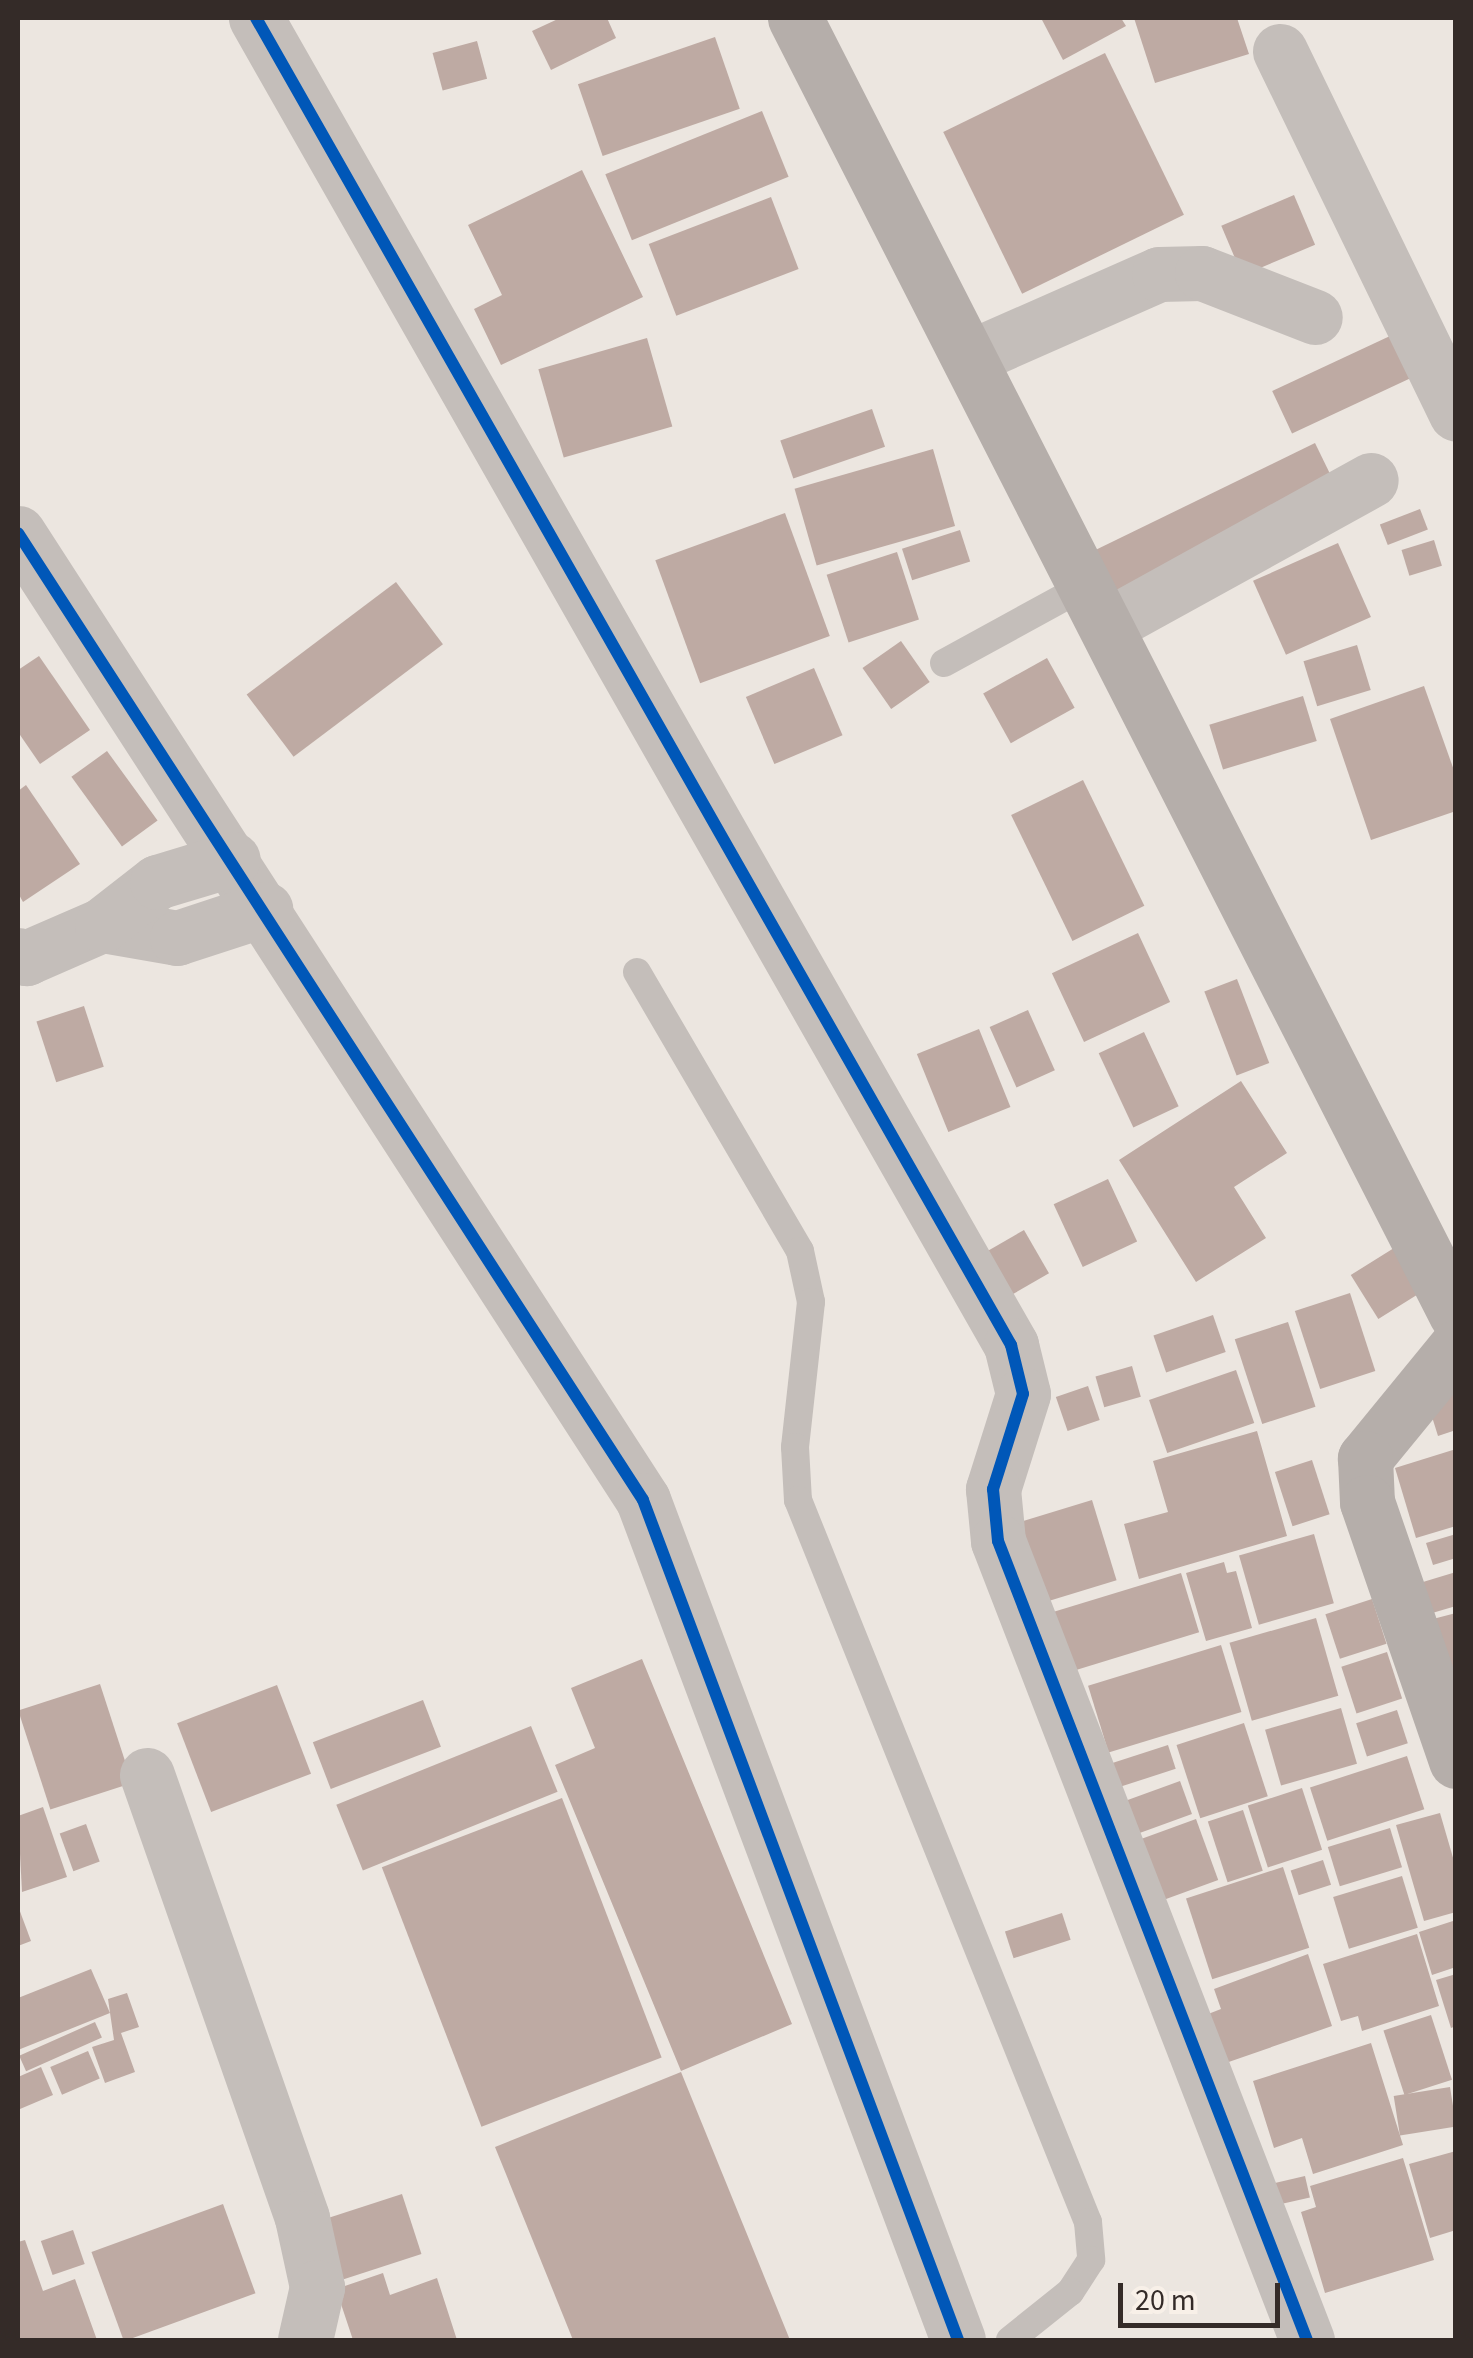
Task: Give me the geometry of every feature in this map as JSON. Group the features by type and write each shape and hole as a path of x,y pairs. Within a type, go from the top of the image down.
{"street":[{"path":"256,18 1011,1345 1022,1394 993,1488 998,1541 1307,2340"},
{"path":"796,18 973,356 1456,1314"},
{"path":"1280,51 1456,413"},
{"path":"973,356 1159,274 1202,273 1315,317"},
{"path":"1098,604 1371,480"},
{"path":"18,533 233,859 663,1540 958,2340"},
{"path":"18,955 26,958 102,925 157,882 233,859"},
{"path":"102,925 177,938 265,909"},
{"path":"1456,1347 1365,1458 1368,1502 1456,1761"},
{"path":"147,1775 302,2218 317,2287 306,2340"}],"lane":[{"path":"944,663 1098,604"},
{"path":"637,972 800,1251 811,1302 795,1446 798,1500 1088,2222 1091,2260 1070,2292 1010,2340"}],"building":[{"path":"560,18 607,18 616,38 551,70 532,31"},
{"path":"1041,18 1121,18 1126,26 1063,60"},
{"path":"1134,18 1237,18 1249,54 1155,83"},
{"path":"715,37 740,109 603,156 578,84"},
{"path":"477,41 487,79 443,91 433,53"},
{"path":"1105,53 1184,215 1022,294 943,132"},
{"path":"762,111 789,177 632,240 605,174"},
{"path":"582,170 643,297 501,365 474,309 502,295 468,225"},
{"path":"1294,195 1315,245 1242,276 1221,226"},
{"path":"771,197 799,269 676,316 649,244"},
{"path":"1390,336 1410,379 1292,434 1272,391"},
{"path":"647,338 672,426 564,458 538,369"},
{"path":"872,409 885,447 793,478 780,441"},
{"path":"1315,443 1337,488 1116,596 1094,551"},
{"path":"933,449 955,526 817,566 795,489"},
{"path":"1420,509 1428,530 1388,545 1380,524"},
{"path":"785,513 830,636 700,683 655,560"},
{"path":"960,530 970,561 912,580 902,549"},
{"path":"1434,540 1442,566 1409,576 1401,550"},
{"path":"1338,543 1371,617 1286,655 1253,581"},
{"path":"897,552 919,620 849,642 827,575"},
{"path":"396,582 443,644 294,757 247,695"},
{"path":"901,641 930,682 891,709 862,668"},
{"path":"1357,645 1371,690 1317,706 1303,661"},
{"path":"39,656 90,730 40,764 18,732 18,670"},
{"path":"1047,658 1075,708 1011,743 983,693"},
{"path":"814,668 843,735 774,764 746,697"},
{"path":"1424,686 1456,776 1456,811 1371,840 1330,719"},
{"path":"1303,696 1317,741 1223,770 1209,725"},
{"path":"107,751 158,821 122,846 71,777"},
{"path":"1083,780 1144,906 1072,941 1011,815"},
{"path":"26,785 80,864 23,902 18,893 18,791"},
{"path":"1138,933 1170,1002 1084,1042 1052,973"},
{"path":"1237,979 1269,1063 1237,1076 1204,992"},
{"path":"84,1006 104,1067 56,1082 36,1021"},
{"path":"1028,1010 1055,1070 1016,1087 990,1027"},
{"path":"979,1029 1010,1107 948,1132 917,1054"},
{"path":"1144,1032 1179,1106 1133,1127 1099,1053"},
{"path":"1241,1081 1287,1153 1234,1187 1266,1238 1196,1282 1119,1160"},
{"path":"1108,1179 1137,1242 1083,1267 1054,1204"},
{"path":"1024,1230 1049,1273 1010,1296 985,1252"},
{"path":"1394,1248 1422,1292 1378,1319 1351,1275"},
{"path":"1350,1293 1375,1371 1320,1389 1295,1311"},
{"path":"1213,1315 1226,1352 1166,1372 1153,1336"},
{"path":"1288,1322 1316,1407 1262,1424 1235,1339"},
{"path":"1132,1366 1141,1397 1104,1407 1095,1376"},
{"path":"1236,1370 1254,1423 1167,1453 1149,1400"},
{"path":"1088,1386 1100,1420 1068,1431 1056,1397"},
{"path":"1456,1392 1456,1430 1438,1436 1427,1401"},
{"path":"1257,1431 1287,1536 1139,1579 1124,1524 1168,1512 1153,1461"},
{"path":"1456,1449 1456,1526 1416,1538 1395,1468"},
{"path":"1312,1460 1330,1514 1293,1526 1275,1472"},
{"path":"1092,1500 1117,1580 1043,1603 1018,1523"},
{"path":"1314,1534 1334,1603 1259,1625 1239,1555"},
{"path":"1456,1534 1456,1558 1433,1565 1426,1543"},
{"path":"1224,1562 1227,1573 1236,1571 1252,1628 1206,1641 1186,1573"},
{"path":"1456,1572 1456,1606 1422,1616 1413,1585"},
{"path":"1181,1573 1199,1632 1067,1673 1049,1613"},
{"path":"1372,1599 1387,1644 1340,1659 1325,1614"},
{"path":"1456,1613 1456,1677 1429,1620"},
{"path":"1316,1618 1338,1696 1252,1721 1229,1643"},
{"path":"1221,1645 1241,1712 1109,1753 1088,1686"},
{"path":"1387,1652 1402,1699 1356,1713 1341,1667"},
{"path":"642,1659 792,2024 681,2071 555,1765 595,1748 571,1688"},
{"path":"100,1684 132,1783 50,1809 18,1711"},
{"path":"277,1685 311,1774 211,1812 177,1723"},
{"path":"423,1700 441,1747 331,1789 313,1742"},
{"path":"1341,1708 1357,1764 1281,1786 1265,1730"},
{"path":"1397,1710 1408,1743 1367,1757 1356,1723"},
{"path":"1244,1723 1268,1796 1200,1818 1176,1745"},
{"path":"531,1726 558,1792 363,1870 336,1805"},
{"path":"1168,1745 1176,1769 1110,1790 1102,1766"},
{"path":"1407,1756 1424,1809 1327,1841 1310,1788"},
{"path":"1180,1781 1192,1814 1133,1835 1121,1803"},
{"path":"1302,1788 1322,1850 1268,1867 1248,1806"},
{"path":"562,1798 662,2058 481,2127 382,1867"},
{"path":"43,1807 67,1877 22,1892 18,1816"},
{"path":"1243,1810 1263,1871 1228,1882 1208,1821"},
{"path":"1440,1813 1456,1868 1456,1912 1424,1921 1396,1825"},
{"path":"1196,1819 1218,1880 1157,1902 1135,1841"},
{"path":"86,1824 100,1862 73,1871 60,1834"},
{"path":"1390,1828 1402,1867 1340,1886 1328,1847"},
{"path":"1323,1860 1331,1885 1299,1895 1291,1871"},
{"path":"1283,1867 1309,1948 1212,1979 1186,1899"},
{"path":"1402,1876 1418,1928 1349,1949 1333,1897"},
{"path":"18,1906 31,1941 18,1946"},
{"path":"1062,1913 1071,1940 1014,1958 1005,1932"},
{"path":"1456,1920 1456,1967 1432,1975 1419,1932"},
{"path":"1417,1934 1439,2006 1362,2031 1358,2016 1341,2021 1323,1964"},
{"path":"1308,1954 1332,2026 1220,2065 1203,2016 1221,2009 1214,1989"},
{"path":"91,1969 110,2013 18,2050 18,1998"},
{"path":"1456,1974 1456,2026 1451,2028 1436,1980"},
{"path":"127,1993 139,2027 121,2033 135,2072 105,2083 92,2047 114,2040 108,1999"},
{"path":"1431,2015 1452,2080 1404,2095 1383,2030"},
{"path":"95,2022 102,2038 26,2071 19,2056"},
{"path":"1371,2043 1403,2145 1313,2174 1302,2138 1274,2148 1253,2081"},
{"path":"88,2051 100,2079 62,2095 50,2067"},
{"path":"41,2067 53,2095 20,2109 18,2077"},
{"path":"681,2072 790,2340 573,2340 495,2147"},
{"path":"1450,2087 1456,2127 1400,2135 1394,2096"},
{"path":"1456,2151 1456,2230 1430,2238 1409,2164"},
{"path":"1403,2158 1434,2260 1325,2293 1301,2212 1316,2207 1310,2186"},
{"path":"1305,2176 1310,2197 1278,2205 1273,2183"},
{"path":"402,2194 421,2254 337,2281 317,2222"},
{"path":"223,2204 255,2293 124,2340 91,2252"},
{"path":"73,2230 85,2264 53,2275 41,2241"},
{"path":"25,2240 43,2291 75,2279 97,2340 18,2340 18,2242"},
{"path":"383,2273 390,2295 437,2278 457,2340 353,2340 336,2289"}],"cycle path":[{"path":"256,18 1011,1345 1023,1394 993,1489 998,1541 1307,2340"},
{"path":"18,533 643,1500 958,2340"}]}
